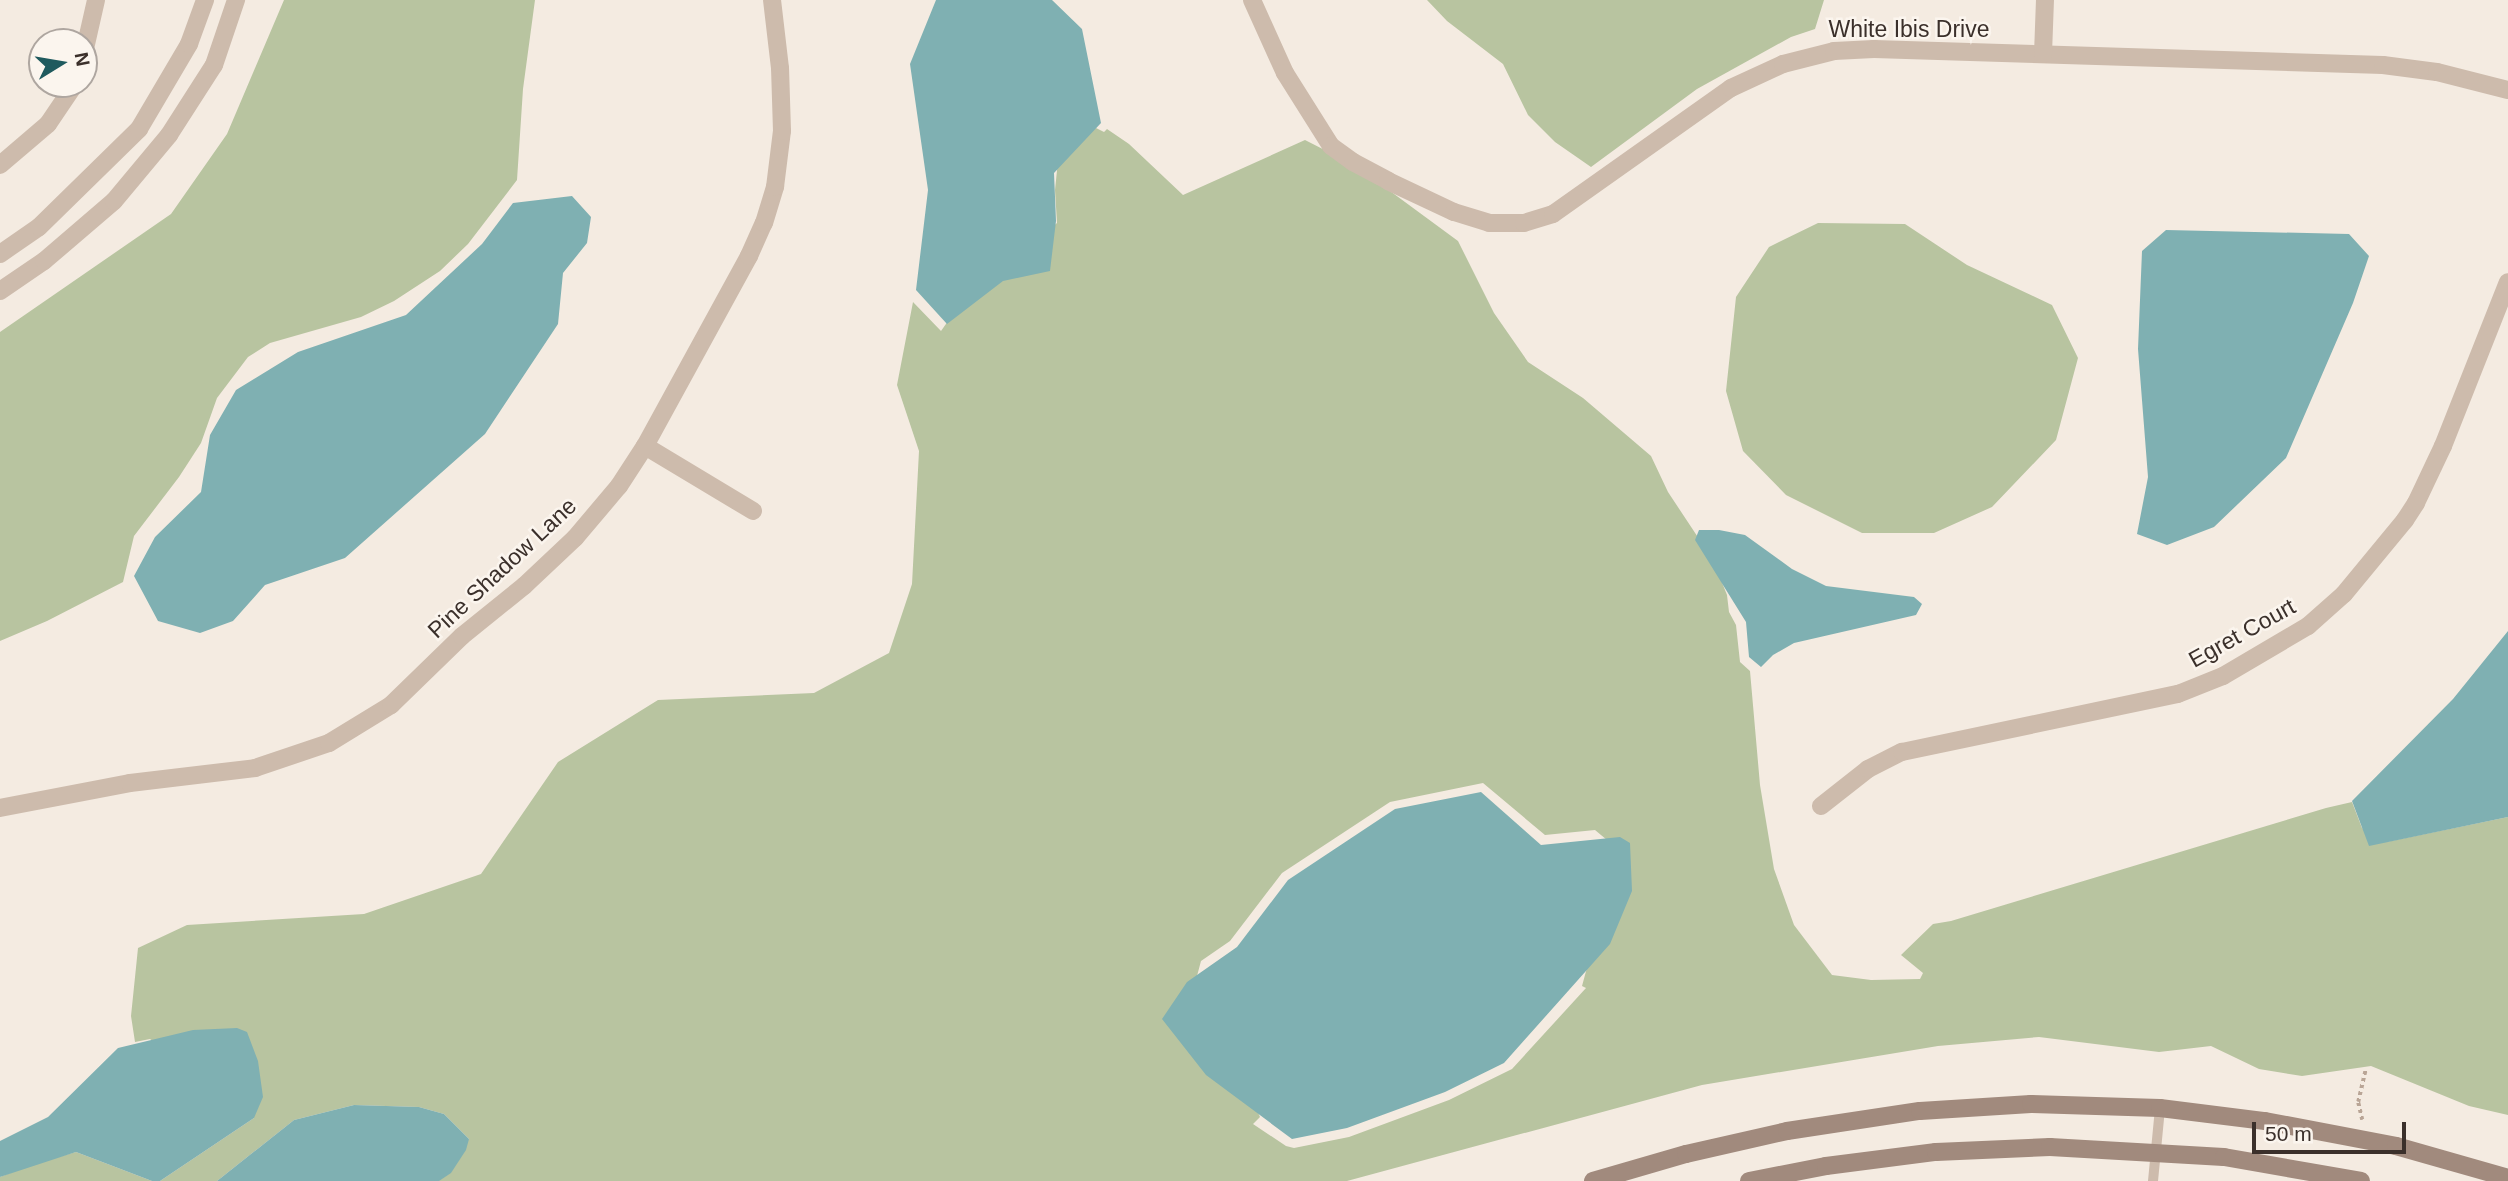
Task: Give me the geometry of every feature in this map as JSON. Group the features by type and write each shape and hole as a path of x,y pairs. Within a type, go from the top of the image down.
{"main road":[{"path":"1593,1181 1734,1142 1880,1116 2031,1104 2160,1108 2265,1121 2357,1137 2508,1178"},
{"path":"1749,1181 1826,1166 1936,1152 2050,1147 2156,1151 2248,1161 2361,1181"}],"street":[{"path":"90,28 96,0"},
{"path":"0,254 39,227 139,130 189,44 205,0"},
{"path":"0,291 44,261 114,201 169,135 214,65 236,0"},
{"name":"Pine Shadow Lane","path":"0,808 131,783 256,768 304,754 350,732 391,705 461,636 548,565 598,512 645,446 749,256 775,187 782,99 772,0"},
{"name":"White Ibis Drive","path":"1252,0 1285,73 1331,146 1353,162 1388,181 1454,212 1489,223 1524,223 1553,214 1731,88 1800,59 1860,49 2383,65 2437,72 2508,90"},
{"path":"2043,54 2045,0"},
{"path":"0,165 48,124 66,98"},
{"name":"Egret Court","path":"1821,806 1868,769 1902,752 2178,694 2233,671 2308,626 2344,594 2416,503 2443,446 2508,282"},
{"path":"645,446 754,511"}],"lane":[{"path":"2153,1181 2160,1108"}],"path":[{"path":"2357,1137 2362,1117 2359,1099 2365,1071"}],"green space":[{"path":"284,0 535,0 523,89 517,180 468,244 440,271 394,301 361,317 270,343 248,357 217,398 201,443 134,536 123,582 47,621 0,641 0,332 171,214 227,134"},
{"path":"1427,0 1824,0 1815,29 1791,37 1697,89 1591,167 1555,142 1528,115 1503,64 1447,21"},
{"path":"1096,128 1104,132 1107,129 1129,144 1183,195 1305,140 1356,166 1458,241 1494,313 1528,362 1583,398 1651,456 1668,492 1713,560 1727,595 1729,612 1736,625 1740,662 1750,671 1760,785 1774,869 1794,925 1832,975 1871,980 1920,979 1923,973 1901,955 1933,924 1951,921 2326,808 2352,802 2362,828 2386,842 2508,817 2508,1115 2469,1106 2371,1066 2302,1076 2259,1069 2211,1046 2159,1052 2039,1037 1938,1046 1702,1085 1347,1181 424,1181 469,1139 444,1114 419,1107 354,1105 294,1120 217,1181 160,1181 254,1118 150,1039 135,1042 131,1016 138,948 187,925 364,914 481,874 558,762 658,700 814,693 889,653 912,584 919,451 897,385 913,302 941,331 953,314 1057,223 1055,190 1059,151","holes":["1483,783 1545,835 1595,830 1619,850 1582,986 1586,988 1512,1069 1449,1100 1349,1137 1294,1148 1286,1146 1253,1124 1260,1117 1197,976 1201,961 1230,941 1282,873 1390,802"]},
{"path":"1818,223 1905,224 1967,265 2052,305 2078,358 2056,440 1992,507 1934,533 1862,533 1786,495 1743,451 1726,391 1736,297 1769,247"},
{"path":"76,1152 152,1181 0,1181 0,1177 30,1165"}],"water":[{"path":"936,0 1052,0 1082,29 1101,123 1054,173 1056,221 1050,271 1003,281 947,324 916,290 928,190 910,64"},
{"path":"572,196 591,217 587,243 563,273 558,324 485,434 345,558 265,585 233,621 200,633 158,621 134,576 155,537 201,492 210,435 236,390 298,352 406,315 482,244 513,203"},
{"path":"2166,230 2349,234 2369,256 2353,303 2286,458 2214,527 2167,545 2137,534 2148,477 2138,349 2142,251"},
{"path":"1699,530 1719,530 1745,535 1792,569 1826,586 1914,597 1922,604 1916,615 1794,643 1773,655 1761,667 1749,657 1746,622 1695,540"},
{"path":"2508,631 2508,817 2369,846 2352,801 2453,699"},
{"path":"1481,792 1541,845 1620,837 1630,843 1632,891 1610,944 1504,1063 1445,1092 1347,1128 1292,1139 1206,1075 1162,1019 1187,982 1237,947 1288,880 1395,809"},
{"path":"237,1028 247,1032 258,1061 263,1097 254,1118 160,1181 152,1181 76,1152 0,1177 0,1141 48,1117 118,1048 193,1030"},
{"path":"354,1105 419,1107 444,1114 469,1139 466,1150 451,1173 439,1181 217,1181 294,1120"}]}
